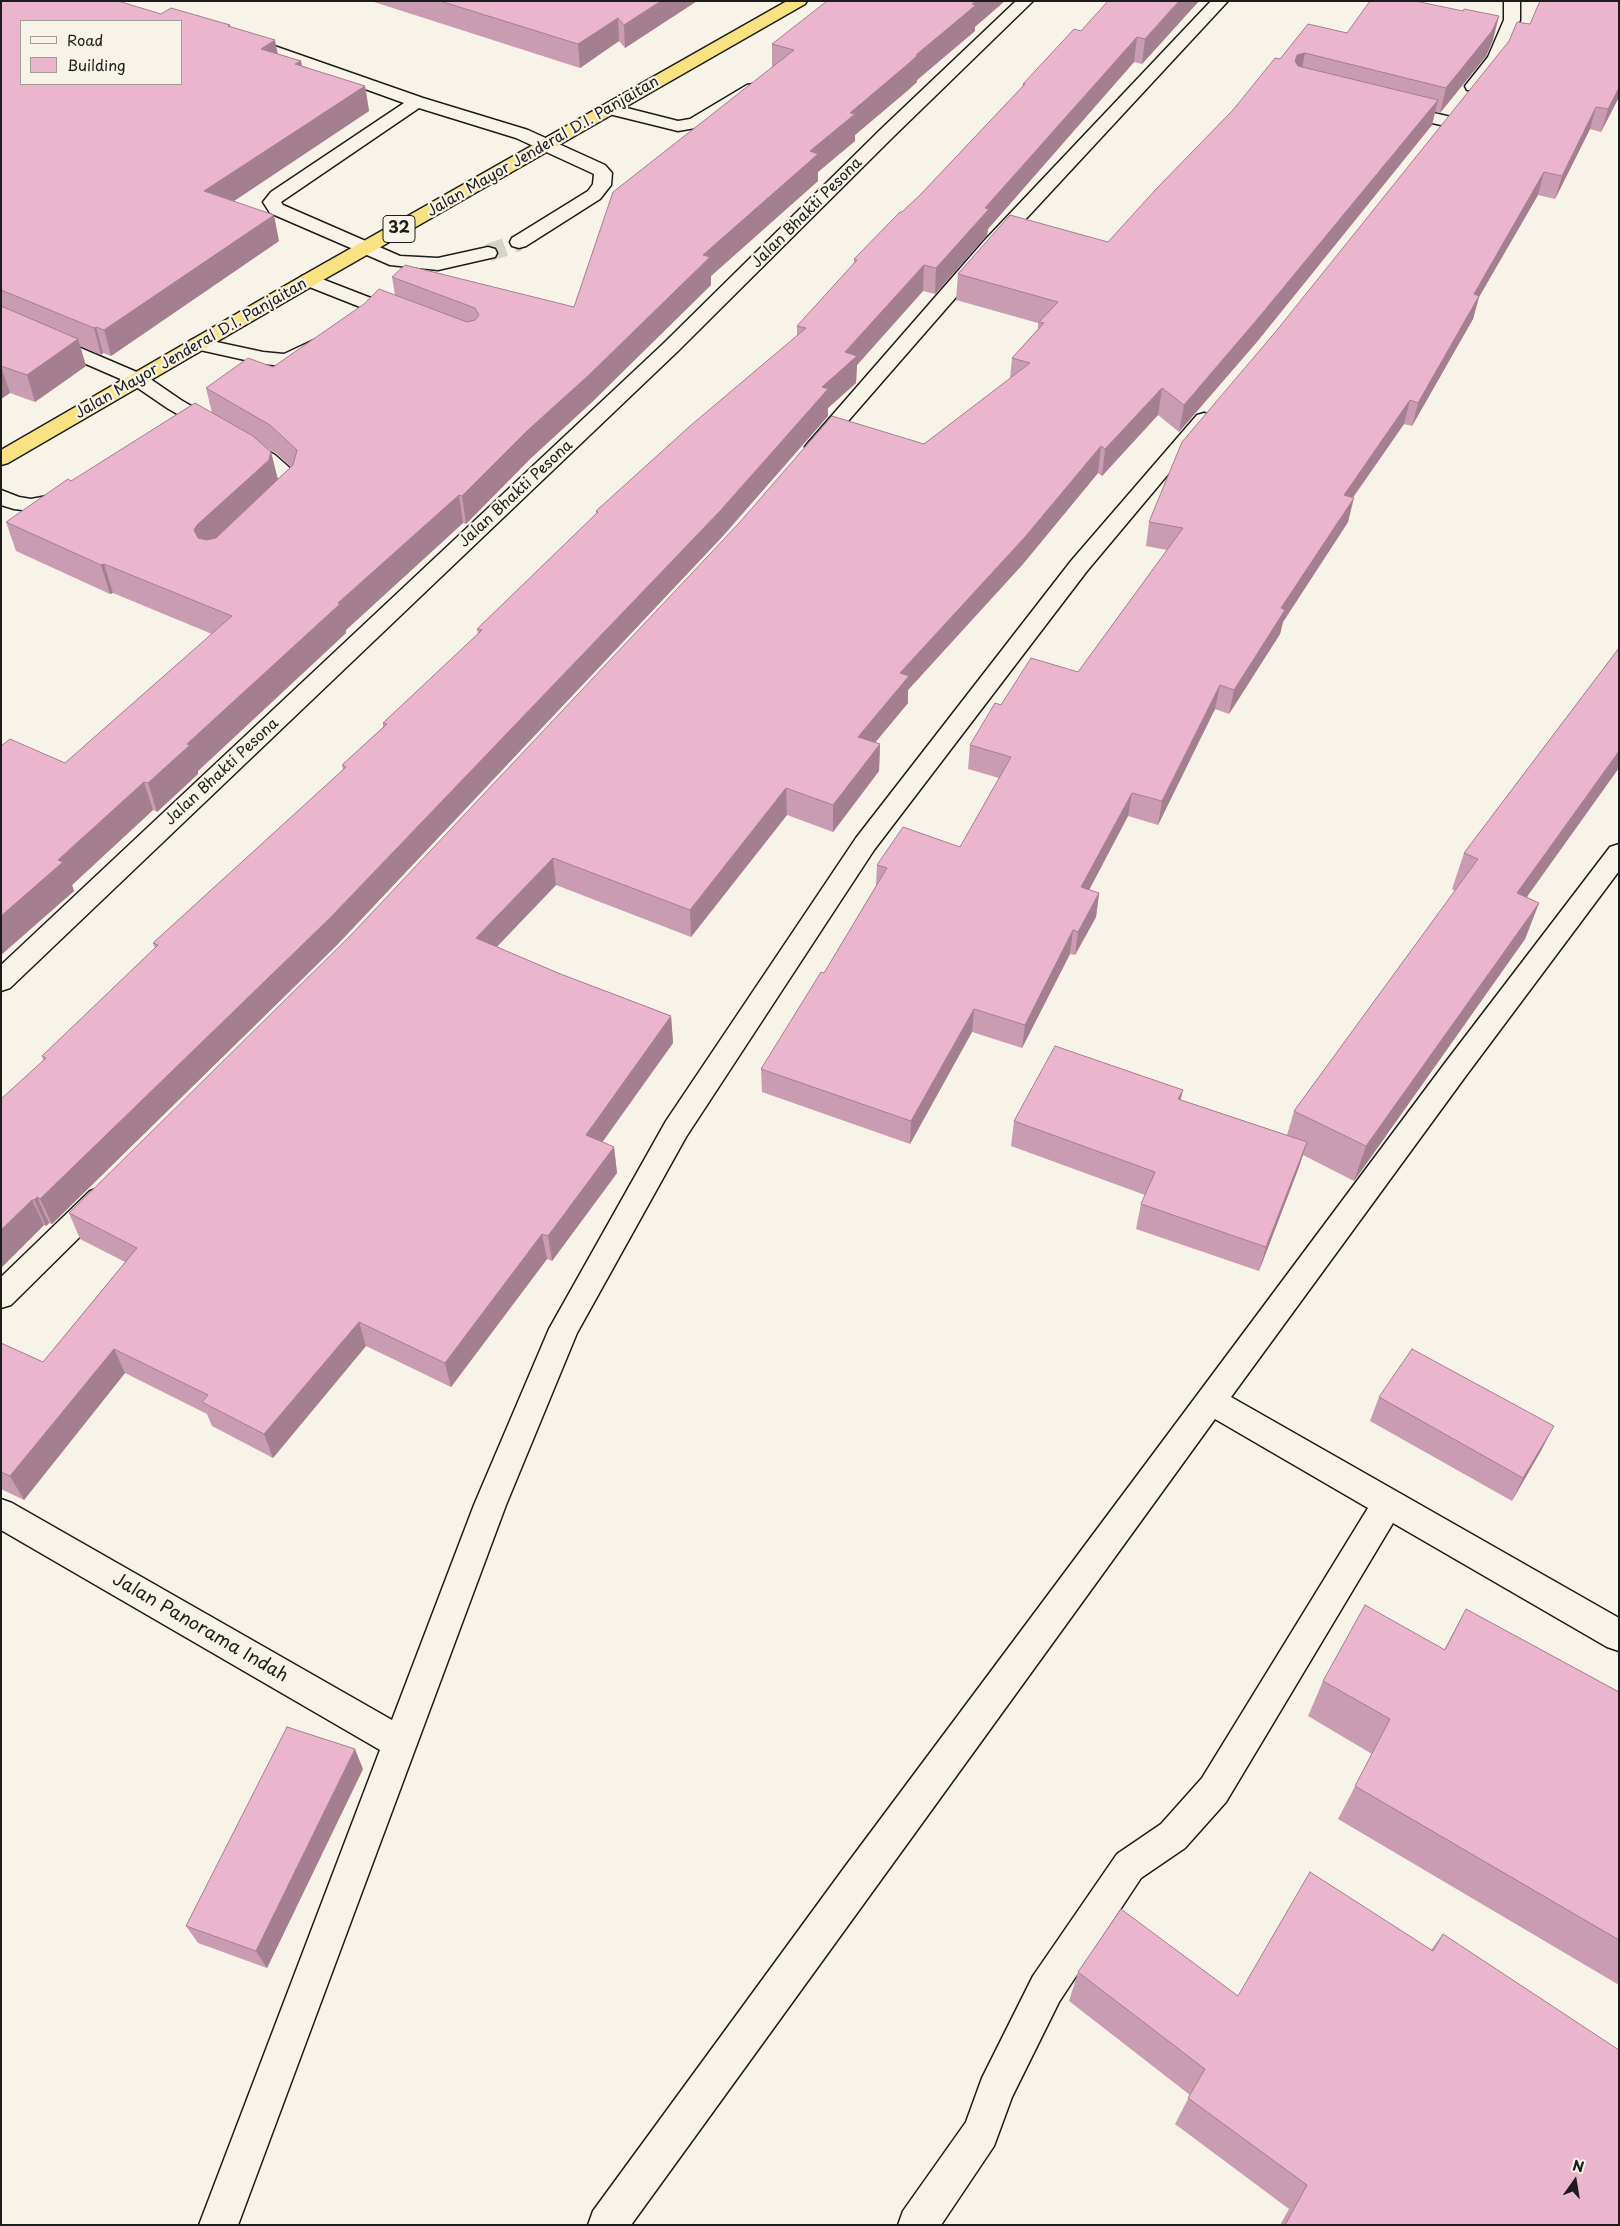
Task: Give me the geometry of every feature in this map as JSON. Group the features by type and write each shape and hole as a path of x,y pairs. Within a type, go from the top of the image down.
{"highway":[{"name":"Jalan Mayor Jenderal D.I. Panjaitan","path":"5,453 140,380 198,344 364,248 799,1"}],"street":[{"name":"Jalan Bhakti Pesona","path":"1,981 672,347 886,134 1025,1"},
{"path":"802,461 991,245 1220,1"},
{"path":"1427,144 1496,58 1512,20 1512,1"},
{"path":"264,46 418,102 522,134 599,169 604,179 594,194 518,242"},
{"path":"611,109 678,126 695,123 764,82"},
{"path":"418,102 277,196 272,202 276,209 396,261 425,264 452,262 488,253"},
{"path":"1378,104 1445,121"},
{"path":"309,280 369,313 415,322"},
{"path":"1,320 140,380 185,420 268,459 291,478 287,492 260,518"},
{"path":"198,344 263,358 284,360 297,358 329,338"},
{"path":"218,2225 490,1505 564,1329 676,1129 865,844 1079,566 1219,401"},
{"path":"1,496 22,505 41,505 53,501 84,482"},
{"path":"607,2225 857,1880 1455,1070 1619,853"},
{"path":"1,1296 114,1184"},
{"path":"1211,1401 1619,1636"},
{"path":"917,2225 981,2133 995,2091 1046,1989 1129,1866 1173,1836 1214,1790 1388,1503"},
{"name":"Jalan Panorama Indah","path":"1,1513 400,1743"}],"building":[{"path":"1,1 118,1 161,14 171,8 275,40 261,49 301,61 295,64 365,86 204,191 274,215 104,330 94,328 1,290"},
{"path":"440,1 661,1 624,25 618,18 578,44"},
{"path":"827,1 976,1 972,4 976,5 850,113 855,114 810,151 818,154 703,255 710,257 590,374 527,431 462,496 459,495 338,603 340,604 187,744 190,745 148,783 144,782 58,860 63,862 1,916 1,746 10,739 65,763 232,616 104,564 101,565 6,522 68,479 71,481 195,403 253,436 271,452 269,460 197,525 194,530 198,538 207,540 216,538 293,465 297,450 270,425 206,388 248,358 273,367 364,304 379,289 467,322 475,320 479,315 475,308 392,277 405,265 574,307 613,192 794,50 772,44"},
{"path":"1108,1 1179,1 1145,39 1137,37 985,208 989,209 936,268 924,265 845,352 857,356 822,387 828,389 721,510 330,918 40,1199 37,1197 32,1200 1,1230 1,1099 46,1058 42,1056 158,945 153,943 346,767 342,765 387,724 383,723 482,630 477,629 598,512 596,511 690,426 806,328 797,326 857,260 854,259 900,212 920,195 1074,29 1081,31"},
{"path":"1370,1 1415,1 1499,16 1492,31 1446,88 1305,53 1297,55 1295,61 1298,66 1438,100 1184,405 1162,388 1105,449 1101,446 1025,537 900,673 909,676 858,737 880,744 833,805 786,788 690,910 553,858 476,938 558,973 671,1016 586,1135 614,1147 548,1236 542,1234 445,1363 359,1322 264,1434 202,1402 208,1395 114,1349 10,1476 1,1472 1,1343 43,1362 137,1248 69,1213 351,935 740,522 832,416 924,444 1030,363 1012,358 1044,323 1039,322 1058,302 958,274 1010,215 1108,242 1157,188 1233,110 1275,58 1280,59 1308,24 1347,33"},
{"path":"1540,1 1619,1 1619,88 1608,109 1596,107 1562,176 1544,172 1474,294 1479,296 1418,403 1410,400 1344,495 1354,498 1281,608 1285,610 1234,690 1220,685 1162,801 1132,793 1081,887 1099,893 1078,932 1073,930 1025,1025 974,1009 911,1121 761,1069 821,972 824,973 887,868 877,865 903,827 960,847 1011,757 970,745 995,703 1001,705 1031,658 1078,672 1183,528 1149,522 1182,442 1277,330 1509,41 1517,22 1530,24"},
{"path":"1,306 78,339 27,375 1,366"},
{"path":"1619,648 1619,751 1517,893 1539,903 1366,1146 1294,1111 1478,859 1464,853"},
{"path":"1055,1046 1183,1090 1178,1099 1307,1142 1266,1247 1141,1204 1155,1172 1014,1121"},
{"path":"1412,1349 1554,1426 1523,1478 1379,1397"},
{"path":"1365,1605 1445,1650 1466,1609 1619,1692 1619,1940 1355,1786 1390,1719 1323,1681"},
{"path":"287,1727 355,1749 256,1951 186,1926"},
{"path":"1310,1872 1433,1951 1443,1934 1619,2050 1619,2225 1285,2225 1307,2185 1188,2098 1205,2069 1078,1972 1121,1909 1238,1996"}],"tunnel":[{"path":"488,253 519,242"}]}
